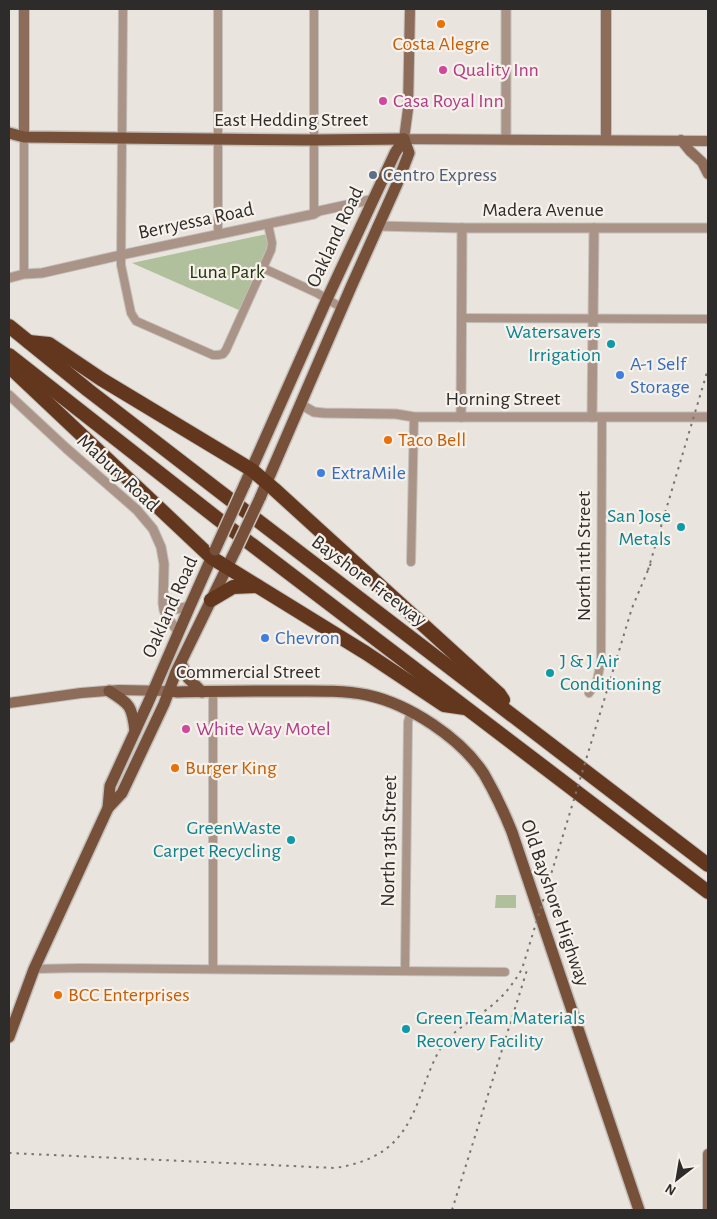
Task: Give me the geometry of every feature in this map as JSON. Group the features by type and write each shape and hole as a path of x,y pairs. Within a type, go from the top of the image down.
{"highway":[{"name":"Bayshore Freeway","path":"9,326 219,491 708,865"},
{"path":"29,342 49,344 101,379 252,470 499,694 516,719"},
{"path":"9,356 16,373 213,554 257,586 366,653 444,705 468,709"},
{"name":"Bayshore Freeway","path":"9,356 218,519 708,892"},
{"path":"211,600 233,587 257,586"}],"main road":[{"path":"24,9 24,137"},
{"path":"404,139 408,109 410,9"},
{"path":"606,9 606,140"},
{"name":"East Hedding Street","path":"9,133 24,137 708,141"},
{"name":"East Hedding Street","path":"9,142 24,137"},
{"name":"Oakland Road","path":"108,808 110,786 327,299 395,153 404,139"},
{"name":"Oakland Road","path":"9,1037 34,969 108,808 122,793 181,663 260,498 409,153 404,139"},
{"path":"681,140 702,162 708,174"},
{"path":"181,663 188,678 208,692"},
{"name":"Commercial Street","path":"9,703 119,690 178,692 318,691 368,695"},
{"path":"109,692 129,706 133,716 135,732"},
{"name":"Old Bayshore Highway","path":"368,695 411,712 453,740 483,773 502,806 639,1210"},
{"path":"708,1154 708,1210"}],"street":[{"path":"123,9 121,265 131,313 136,321 213,355 223,354 271,250 272,242 268,224"},
{"path":"218,9 218,234"},
{"path":"314,9 314,214"},
{"path":"506,9 506,139"},
{"path":"24,137 24,274"},
{"name":"Berryessa Road","path":"9,278 24,274 42,273 314,214 319,211 374,199"},
{"name":"Madera Avenue","path":"377,226 708,228"},
{"path":"461,417 462,228"},
{"path":"592,417 594,228"},
{"path":"263,268 342,308"},
{"path":"462,318 708,319"},
{"name":"Mabury Road","path":"9,395 137,510 152,529 161,547 164,564 164,610 178,633"},
{"name":"Horning Street","path":"300,404 314,412 396,414 414,417 708,417"},
{"path":"411,562 414,417"},
{"name":"North 11th Street","path":"589,693 597,681 601,661 602,417"},
{"path":"164,597 169,604 177,608 190,606"},
{"path":"208,692 213,969"},
{"name":"North 13th Street","path":"405,971 408,722 411,712"},
{"path":"34,969 505,972"}],"green space":[{"name":"Luna Park","path":"267,234 269,246 241,311 132,263"},
{"path":"496,895 516,895 516,908 495,908"}],"railway":[{"path":"648,570 708,369"},
{"path":"9,1153 335,1168 371,1158 395,1141 412,1116 444,1043 458,1030 500,999 522,969 632,608 651,563"},
{"path":"452,1210 527,970"}],"place":[{"name":"Costa Alegre","path":"441,24"},
{"name":"Quality Inn","path":"443,70"},
{"name":"Casa Royal Inn","path":"383,101"},
{"name":"Centro Express","path":"373,175"},
{"name":"Watersavers Irrigation","path":"611,344"},
{"name":"A-1 Self Storage","path":"620,375"},
{"name":"Taco Bell","path":"388,440"},
{"name":"ExtraMile","path":"321,473"},
{"name":"San Jose Metals","path":"681,527"},
{"name":"Chevron","path":"265,638"},
{"name":"J & J Air Conditioning","path":"550,673"},
{"name":"White Way Motel","path":"186,729"},
{"name":"Burger King","path":"175,768"},
{"name":"GreenWaste Carpet Recycling","path":"291,840"},
{"name":"BCC Enterprises","path":"58,995"},
{"name":"Green Team Materials Recovery Facility","path":"406,1029"}]}
